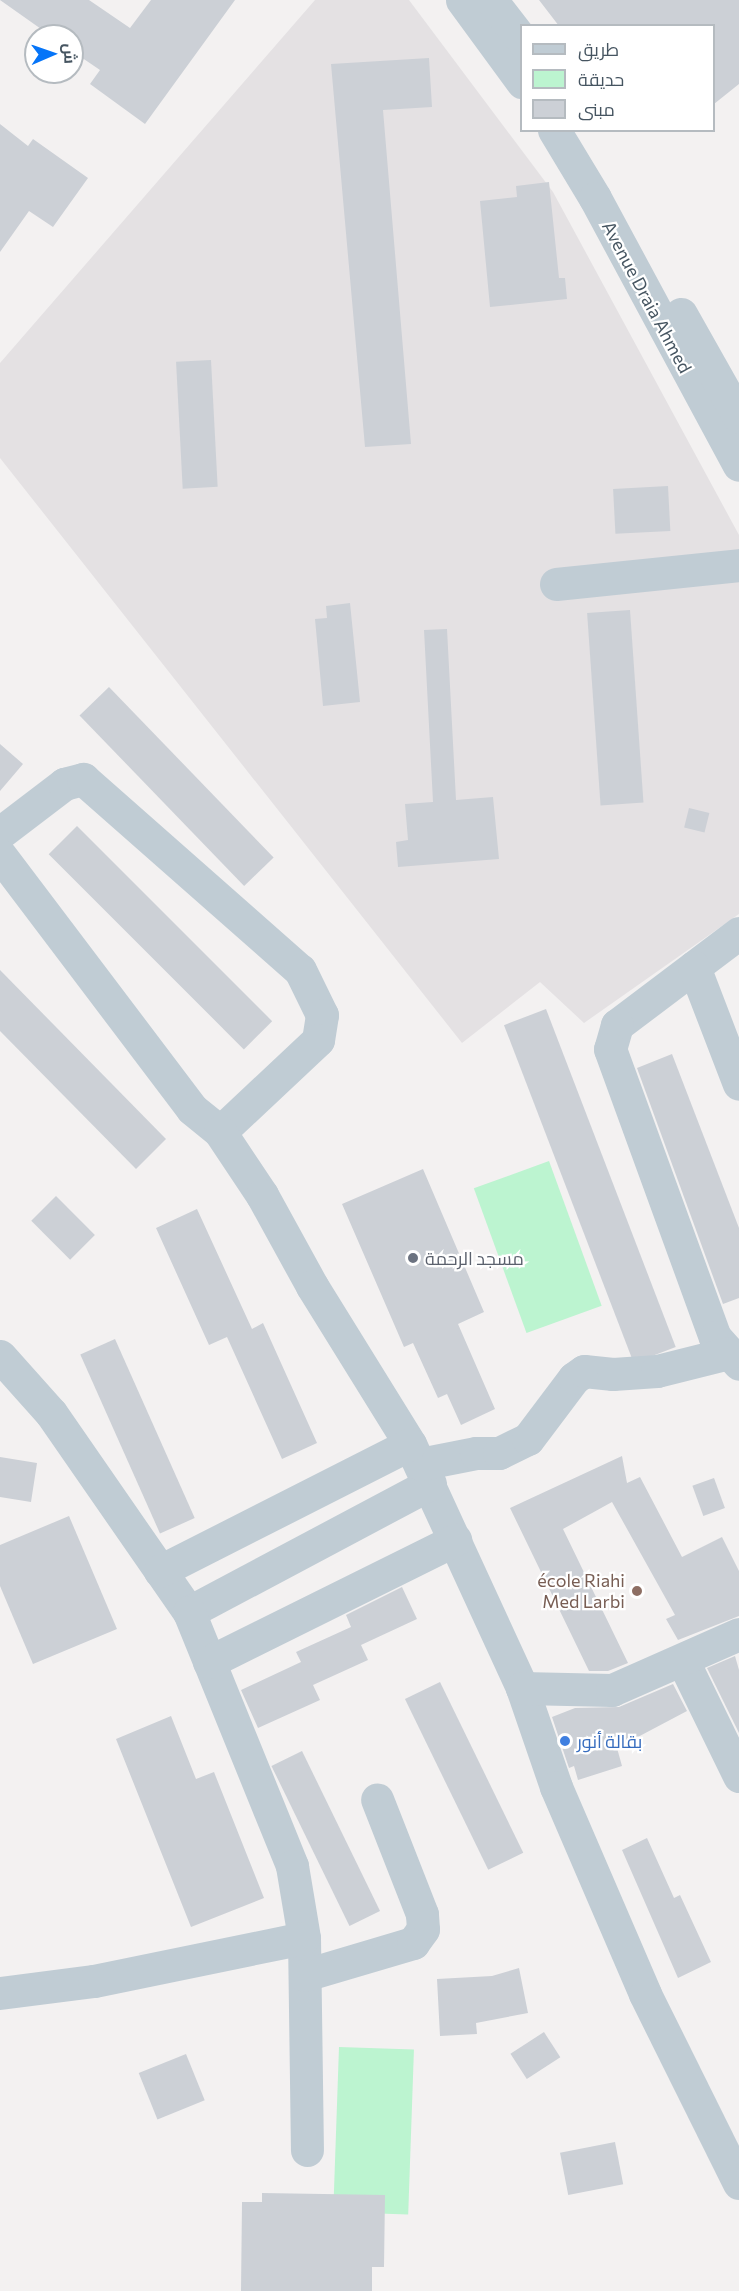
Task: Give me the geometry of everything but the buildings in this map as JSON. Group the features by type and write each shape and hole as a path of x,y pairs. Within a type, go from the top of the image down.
{"street":[{"path":"462,0 520,79"},
{"path":"492,0 520,37"},
{"name":"Avenue Draia Ahmed","path":"555,132 663,303 739,417"},
{"name":"Avenue Draia Ahmed","path":"582,132 739,465"},
{"path":"556,584 739,565"},
{"path":"0,833 64,784 83,778 300,969 322,1016 318,1040 220,1132"},
{"path":"0,855 192,1109 220,1132 420,1464 522,1688 556,1787 645,1994 739,2183"},
{"path":"160,1571 420,1464 476,1453 499,1453 528,1439 574,1378 584,1371 613,1374 657,1371 731,1345 610,1050 617,1025 739,933"},
{"path":"694,967 739,1084"},
{"path":"0,1356 51,1413 189,1612 292,1866 304,1938 307,2150"},
{"path":"189,1612 420,1464"},
{"path":"209,1662 455,1540"},
{"path":"522,1688 612,1690 683,1661 739,1634"},
{"path":"683,1661 739,1776"},
{"path":"304,1975 413,1943 423,1929 422,1914 377,1799"},
{"path":"0,1993 94,1981 304,1938"}],"shaded area":[{"path":"315,0 409,0 553,192 739,535 739,914 584,1023 540,982 462,1043 0,458 0,363"}],"green space":[{"path":"549,1161 602,1306 526,1333 474,1188"},
{"path":"339,2047 414,2050 408,2215 333,2212"}],"place":[{"name":"مسجد الرحمة","path":"413,1258"},
{"name":"école Riahi Med Larbi","path":"637,1591"},
{"name":"بقالة أنور","path":"565,1741"}]}
